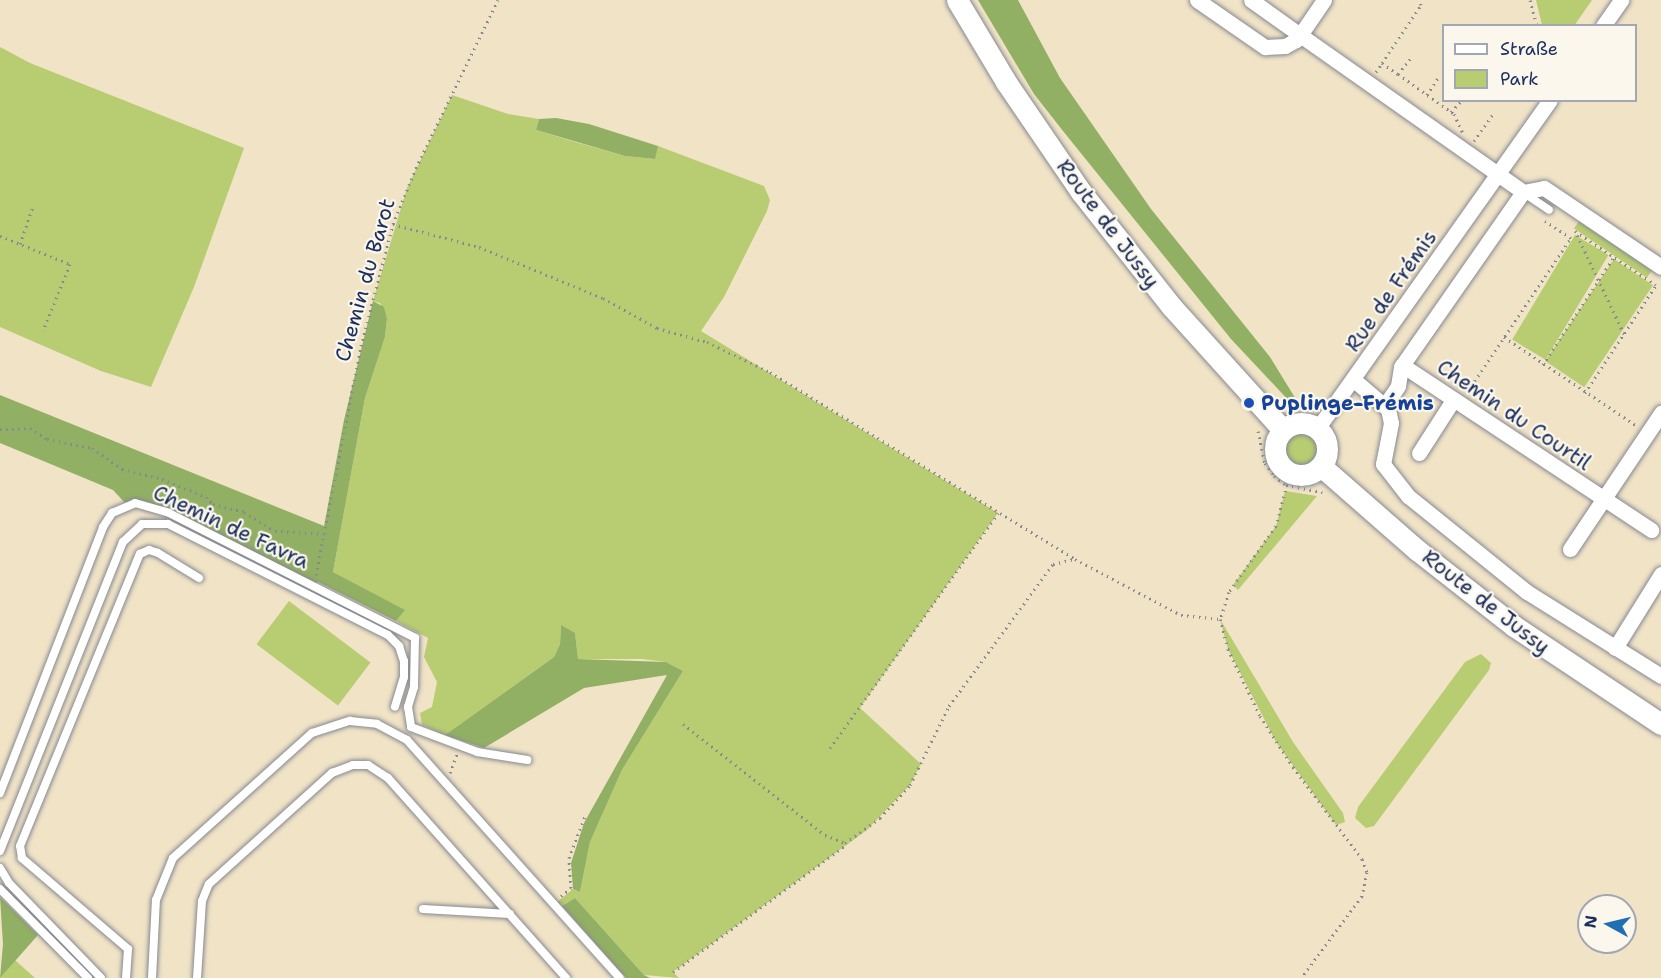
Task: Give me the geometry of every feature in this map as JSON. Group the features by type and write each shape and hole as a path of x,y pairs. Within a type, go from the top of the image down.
{"main road":[{"name":"Route de Jussy","path":"957,0 1012,91 1081,192 1171,306 1283,430"},
{"path":"1301,423 1317,429 1326,446 1321,466 1307,475 1290,473 1275,453 1283,430 1301,423"},
{"name":"Route de Jussy","path":"1321,466 1506,620 1661,724"}],"street":[{"path":"1197,0 1265,48 1285,46 1300,35 1324,0"},
{"path":"1251,0 1497,176 1523,192 1544,188 1661,267"},
{"path":"1604,24 1621,0"},
{"name":"Rue de Frémis","path":"1317,429 1354,380 1549,102"},
{"path":"1385,405 1398,386 1402,365 1523,192"},
{"name":"Chemin du Courtil","path":"1402,365 1651,530"},
{"path":"1354,380 1385,405 1391,423 1383,459 1392,479 1479,556 1570,622 1661,676"},
{"path":"1419,453 1456,402"},
{"name":"Chemin du Courtil","path":"1570,549 1656,425"},
{"path":"1615,648 1661,574"}],"lane":[{"path":"1523,192 1549,210"},
{"name":"Chemin de Favra","path":"0,793 112,513 126,504 151,506 415,638 414,687 408,706 411,727 460,747 527,760"},
{"path":"0,851 123,542 142,524 168,524 388,635 399,646 404,661 404,677 395,707"},
{"path":"126,978 128,949 22,858 20,846 140,554 149,550 158,553 199,578"},
{"path":"152,978 156,900 173,858 312,733 350,721 377,724 407,740 620,978"},
{"path":"197,978 202,901 209,884 341,767 368,765 388,778 566,978"},
{"path":"0,868 9,883 102,978"},
{"path":"0,889 88,978"},
{"path":"423,909 510,914"}],"path":[{"name":"Chemin du Barot","path":"312,585 321,566 324,534 361,346 393,224 416,168 498,0"},
{"path":"1368,83 1421,5 1420,0"},
{"path":"1530,0 1536,24"},
{"path":"1398,74 1411,58"},
{"path":"1382,63 1451,112 1472,145 1492,115"},
{"path":"1427,95 1438,78"},
{"path":"1451,112 1460,102"},
{"path":"20,244 33,207"},
{"path":"1543,220 1570,237"},
{"path":"393,224 479,247 603,298 657,328 707,342 770,372 1075,559 1181,615 1220,619"},
{"path":"1456,402 1504,337 1575,231"},
{"path":"1575,231 1656,285"},
{"path":"1575,231 1624,334"},
{"path":"0,236 70,264 43,331"},
{"path":"1543,365 1614,257"},
{"path":"1585,393 1661,278"},
{"path":"1504,337 1585,393 1656,425"},
{"path":"0,429 30,428 47,439 92,448 122,469 162,479 206,497 213,504 244,512 275,531 324,534"},
{"path":"1290,473 1276,526 1229,592 1220,619 1228,650 1260,716 1298,775 1362,859 1367,872 1362,896 1301,978"},
{"path":"830,748 998,513"},
{"path":"673,972 848,843 891,808 910,785 949,706 1042,575 1060,560 1075,559"},
{"path":"683,724 825,835 835,842 848,843"},
{"path":"450,776 460,747"},
{"path":"558,899 571,888 569,858 585,816"}],"green space":[{"path":"978,0 1018,0 1060,78 1151,209 1270,357 1297,401 1291,403 1231,339 1063,131 1034,94"},
{"path":"1536,0 1592,0 1575,24 1542,24"},
{"path":"0,47 30,63 244,148 194,287 151,387 101,371 0,327"},
{"path":"452,95 508,114 539,119 536,130 575,142 625,156 654,159 658,146 764,186 770,200 767,211 724,297 701,331 998,513 860,708 921,764 910,785 867,830 673,972 679,978 644,975 575,898 562,906 557,902 573,889 580,892 590,842 622,770 683,671 666,662 642,659 578,659 575,634 561,625 560,644 554,657 445,735 422,725 420,713 432,707 437,682 424,657 428,638 396,621 404,610 333,572 365,398 385,337 387,319 380,303 373,301 407,188"},
{"path":"556,118 589,124 658,146 655,159 625,156 536,130 539,119"},
{"path":"1579,221 1652,270 1647,278 1574,228"},
{"path":"1575,235 1608,255 1546,360 1512,340"},
{"path":"1614,259 1653,285 1584,387 1545,361"},
{"path":"373,301 384,307 387,319 385,337 365,398 333,572 405,610 396,621 318,582 312,585 169,513 126,504 113,490 0,443 0,395 324,526 344,420"},
{"path":"1301,433 1313,438 1318,450 1313,462 1301,467 1289,462 1284,450 1289,438"},
{"path":"1285,491 1317,496 1238,590 1233,585 1276,526"},
{"path":"289,601 370,662 338,706 257,644"},
{"path":"1220,619 1293,742 1343,813 1345,822 1336,825 1276,742 1228,649"},
{"path":"561,625 575,633 578,659 666,662 683,671 622,770 590,842 580,892 573,889 571,863 584,823 667,675 584,688 484,748 445,735 554,657 560,644"},
{"path":"1481,654 1491,663 1489,670 1374,826 1366,828 1355,818 1358,807 1465,662"},
{"path":"0,897 38,935 0,978 3,944"},
{"path":"575,898 644,975 650,978 626,978 562,906"},
{"path":"15,960 35,978 0,978"}],"place":[{"name":"Puplinge-Frémis","path":"1249,403"}]}
